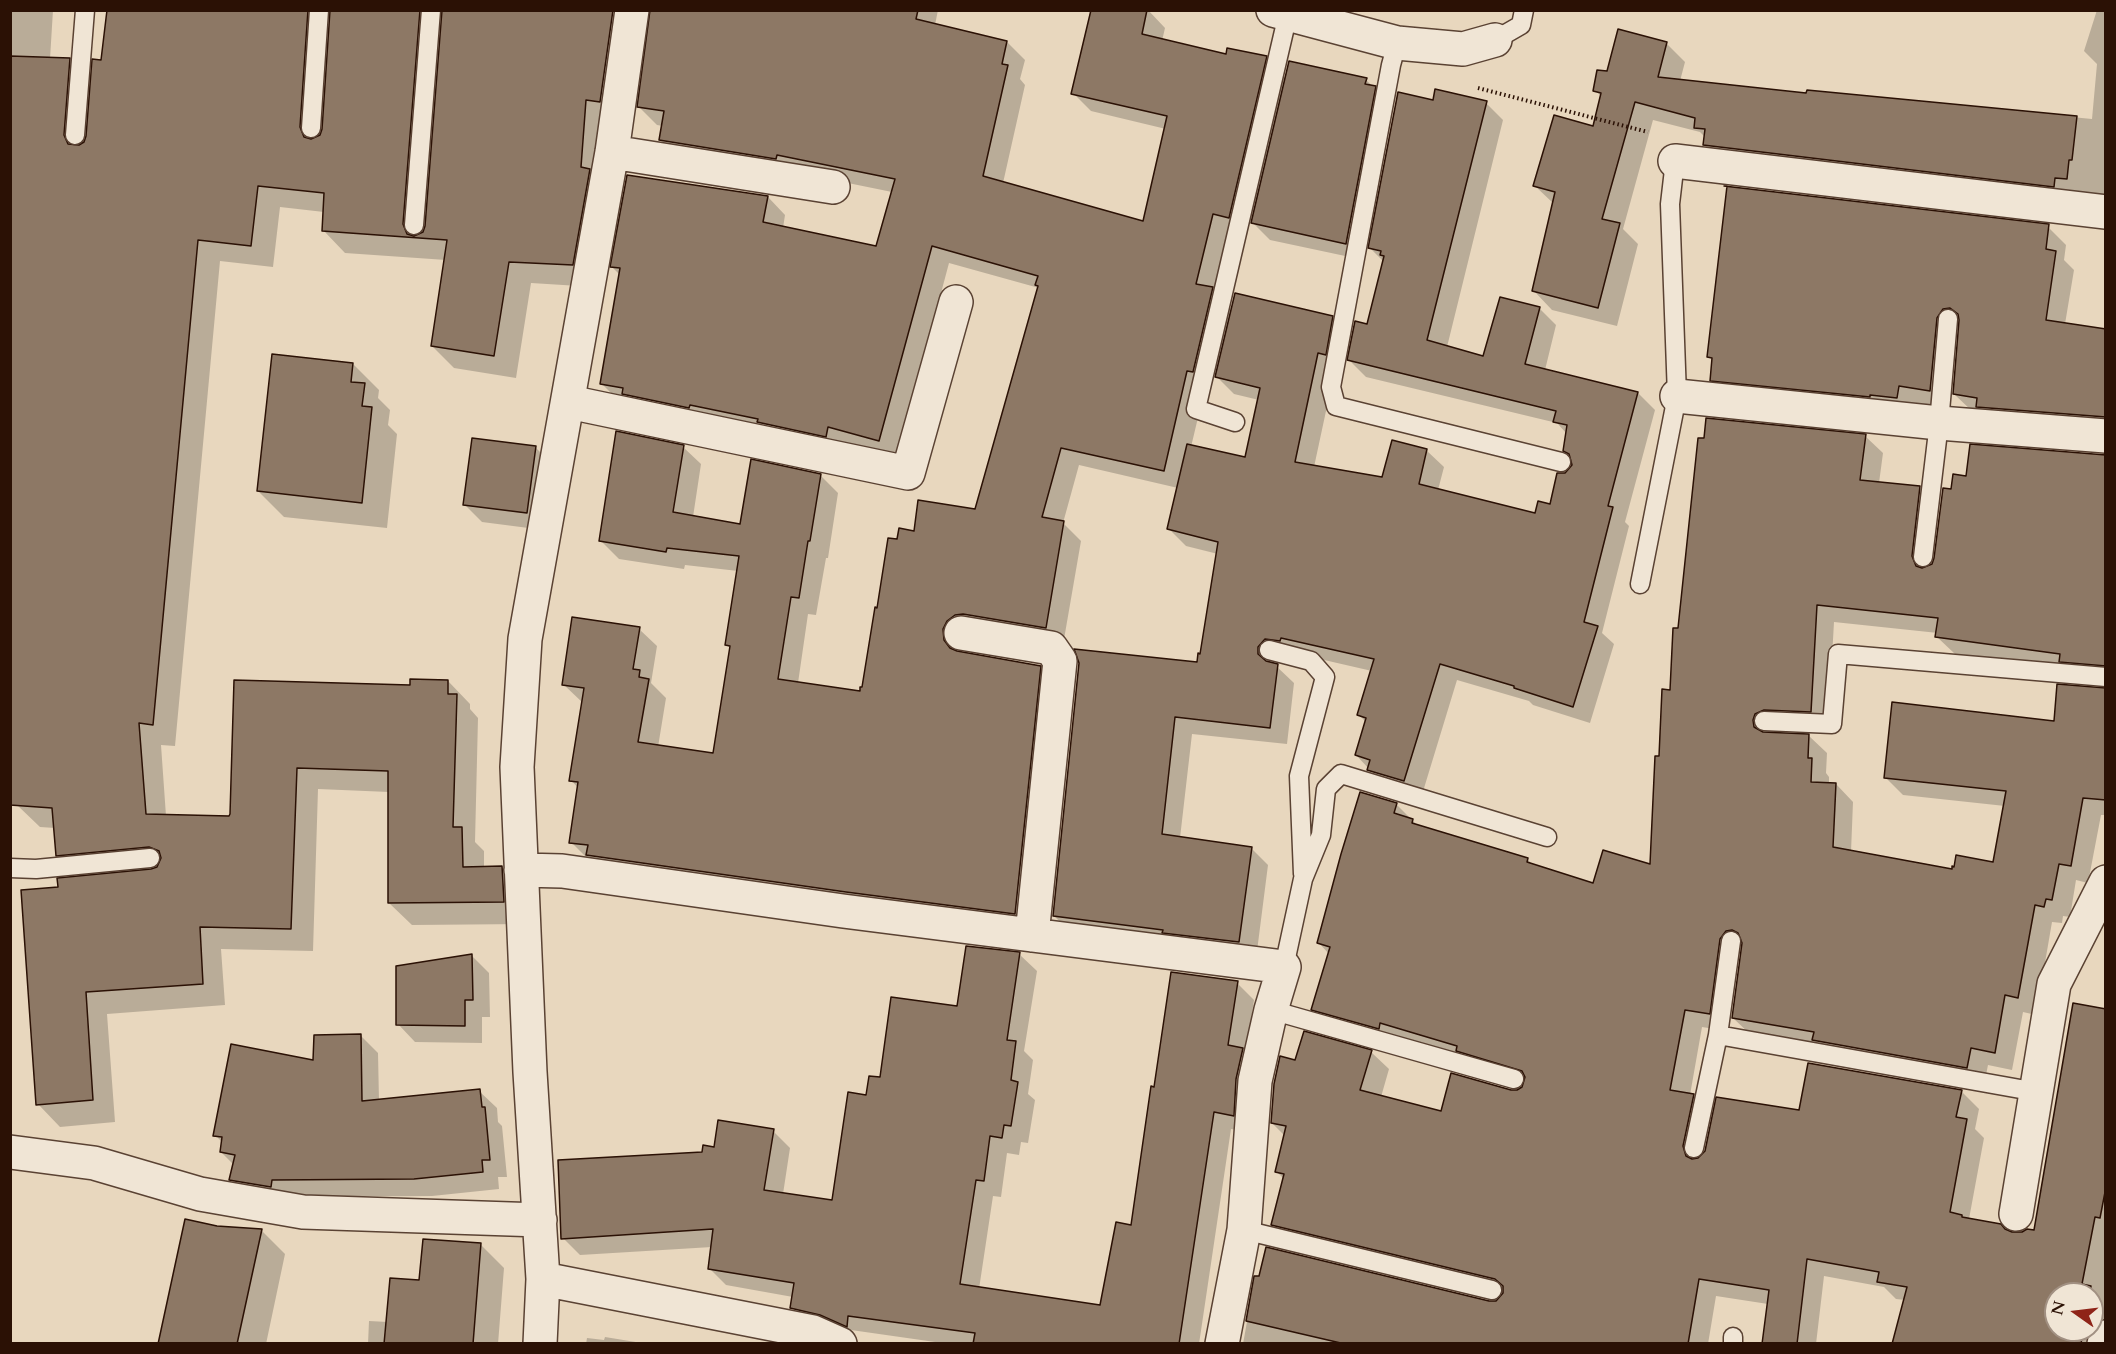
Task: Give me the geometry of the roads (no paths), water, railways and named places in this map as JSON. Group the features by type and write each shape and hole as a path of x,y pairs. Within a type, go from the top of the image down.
{"street":[{"path":"540,1344 543,1279 517,767 525,639 612,152 632,10"},
{"path":"1281,12 1397,43 1463,49 1495,40"},
{"path":"612,152 833,187"},
{"path":"1675,161 2106,212"},
{"path":"569,402 908,473 956,302"},
{"path":"1677,396 1939,423 2106,436"},
{"path":"961,633 1052,648 1060,661 1032,935"},
{"path":"521,870 562,871 843,911 1284,967 1271,1010 1255,1081 1244,1230 1222,1344"},
{"path":"2016,1214 2054,984 2106,882"},
{"path":"10,1152 94,1163 200,1194 303,1212 540,1220"},
{"path":"543,1279 813,1332 840,1344"},
{"path":"2104,1344 2106,1337"}],"lane":[{"path":"75,135 85,10"},
{"path":"311,128 319,10"},
{"path":"414,225 430,10"},
{"path":"1495,40 1521,25 1524,10"},
{"path":"1235,422 1196,410 1281,12"},
{"path":"1397,43 1390,65 1331,387 1336,406 1561,462"},
{"path":"1640,584 1677,396 1670,204 1675,161"},
{"path":"1923,557 1939,423 1948,319"},
{"path":"1269,650 1311,661 1325,677 1299,776 1303,879"},
{"path":"1764,721 1832,724 1838,654 2106,677"},
{"path":"1284,967 1303,879 1321,835 1326,789 1341,774 1547,837"},
{"path":"10,868 36,869 150,858"},
{"path":"1694,1148 1718,1035 1731,941"},
{"path":"1271,1010 1514,1079"},
{"path":"1718,1035 2037,1092"},
{"path":"1244,1230 1492,1290"}]}
